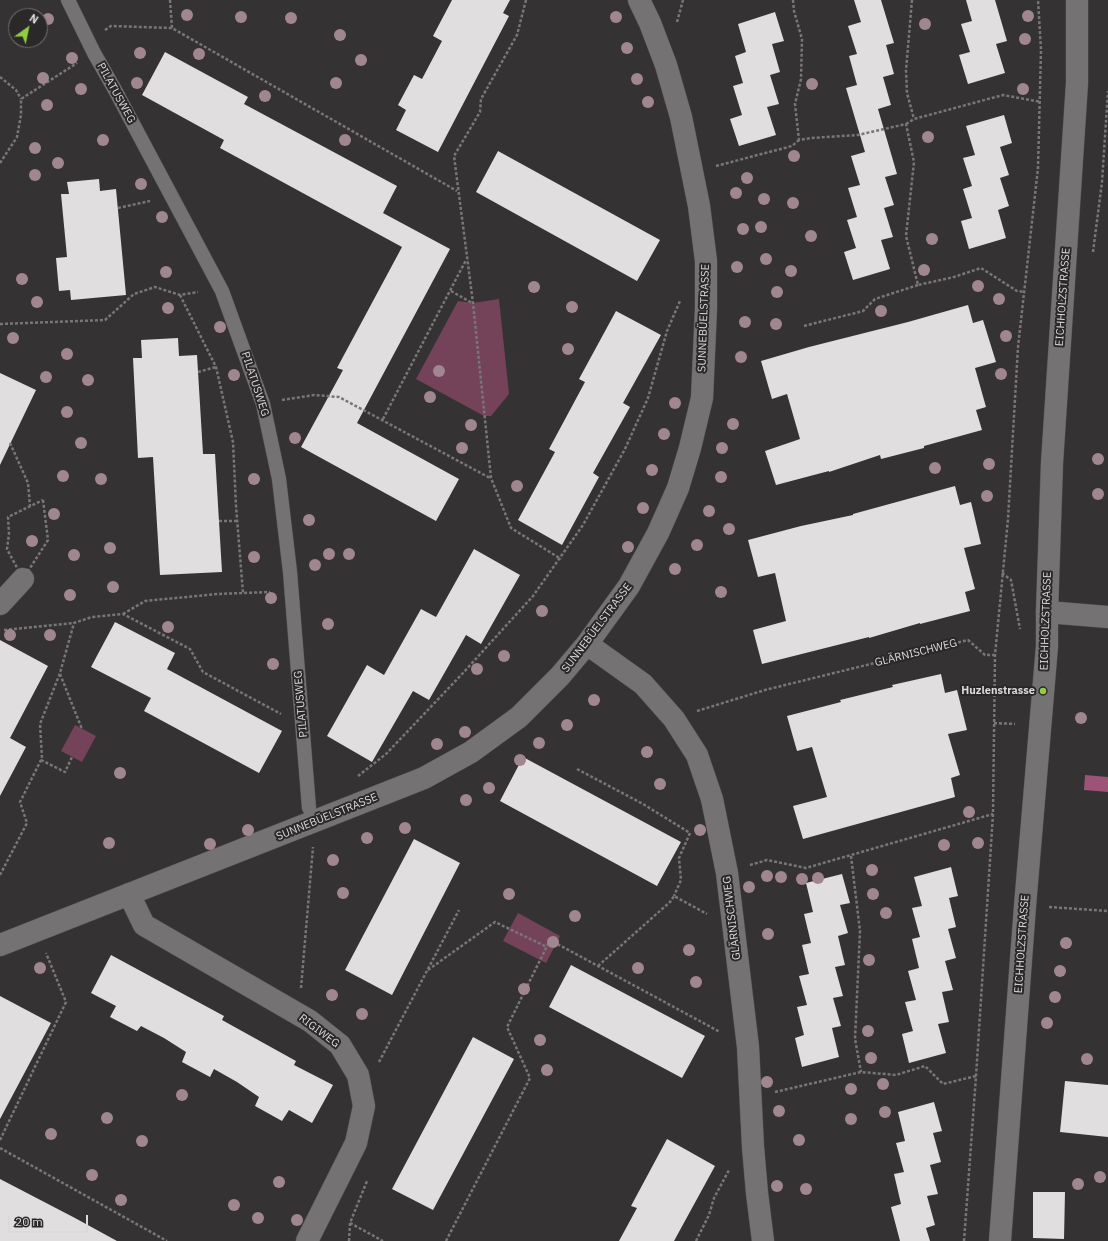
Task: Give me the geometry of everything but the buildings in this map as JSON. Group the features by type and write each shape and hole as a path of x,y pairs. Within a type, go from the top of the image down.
{"street":[{"name":"SUNNEBÜELSTRASSE","path":"0,945 311,823 431,774 471,752 519,718 560,676 587,644 629,586 658,533 678,488 690,448 702,398 706,308 706,261 699,206 681,117 666,65 650,23 639,0"},
{"name":"EICHHOLZSTRASSE","path":"1000,1241 1025,906 1047,646 1052,463 1077,82 1077,0"},
{"path":"0,604 23,579"},
{"path":"1047,612 1108,617"},
{"name":"GLÄRNISCHWEG","path":"587,644 643,684 674,719 697,755 712,799 727,873 748,1047 753,1147 763,1241"},
{"name":"RIGIWEG","path":"129,894 144,925 310,1021 340,1045 358,1075 364,1106 356,1143 307,1241"}],"lane":[{"name":"PILATUSWEG","path":"68,0 94,53 220,287 263,404 279,479 292,592 309,808"}],"path":[{"path":"170,0 172,28"},
{"path":"526,0 517,35 481,99 480,112 454,156 466,260 473,303 491,478 511,528 560,559"},
{"path":"677,25 683,0"},
{"path":"793,0 802,39 801,79 795,104 799,140"},
{"path":"912,0 906,70 907,93 914,119"},
{"path":"964,1241 993,814 995,655 1008,519 1018,347 1038,168 1041,50 1038,0"},
{"path":"88,40 110,26 172,28 458,192"},
{"path":"21,99 60,74"},
{"path":"0,77 16,90 21,99 21,115 17,137 0,163"},
{"path":"691,172 792,146 799,140 858,135 906,124 914,119 1003,95 1040,102"},
{"path":"906,124 914,162 906,236 918,285"},
{"path":"118,208 172,196"},
{"path":"383,419 466,260"},
{"path":"804,326 863,310 875,298 918,285 954,277 981,268 1017,291 1025,292"},
{"path":"0,324 104,320 134,294 155,287 180,295 220,287"},
{"path":"451,291 473,303"},
{"path":"180,295 216,367 233,442 237,521 243,593"},
{"path":"357,776 386,754 463,673 533,596 583,525 625,449 648,398 667,331 681,298 706,308"},
{"path":"198,372 216,367"},
{"path":"263,404 314,395 339,396 491,478"},
{"path":"10,443 28,483 30,506"},
{"path":"9,534 8,517 43,500 48,540 23,579"},
{"path":"219,521 237,521"},
{"path":"1002,573 1011,580 1020,630"},
{"path":"0,630 74,623 92,617 123,614 145,601 217,594 292,592"},
{"path":"123,614 190,649 203,672 303,726"},
{"path":"0,875 26,823 20,802 42,758 40,724 60,673 74,623"},
{"name":"GLÄRNISCHWEG","path":"693,713 764,690 968,640 985,655 995,655"},
{"path":"60,673 82,729"},
{"path":"994,723 1013,724"},
{"path":"41,760 65,772 72,757"},
{"path":"577,769 643,804 690,833 679,858 681,880 670,902 598,966"},
{"path":"748,866 766,860 806,868 993,814"},
{"path":"850,856 860,931 855,1039 861,1072"},
{"path":"674,896 703,912"},
{"path":"1025,906 1108,911"},
{"path":"378,1065 459,910"},
{"path":"427,970 495,922 547,947"},
{"path":"446,1241 530,1078 507,1027 550,940 748,1047"},
{"path":"0,1140 66,1002 44,947"},
{"path":"774,1092 861,1072 896,1075 925,1066 943,1084 976,1076"},
{"path":"0,1148 167,1241"},
{"path":"696,1241 709,1215 714,1198 732,1164"},
{"path":"350,1223 383,1241"}],"shaded area":[{"path":"499,299 509,394 491,416 484,416 416,379 458,301 473,303"},
{"path":"75,725 96,736 82,762 61,751"},
{"path":"1085,775 1108,777 1108,792 1084,790"},
{"path":"518,913 560,936 546,963 503,941"}],"place":[{"name":"Huzlenstrasse","path":"1043,691"}]}
